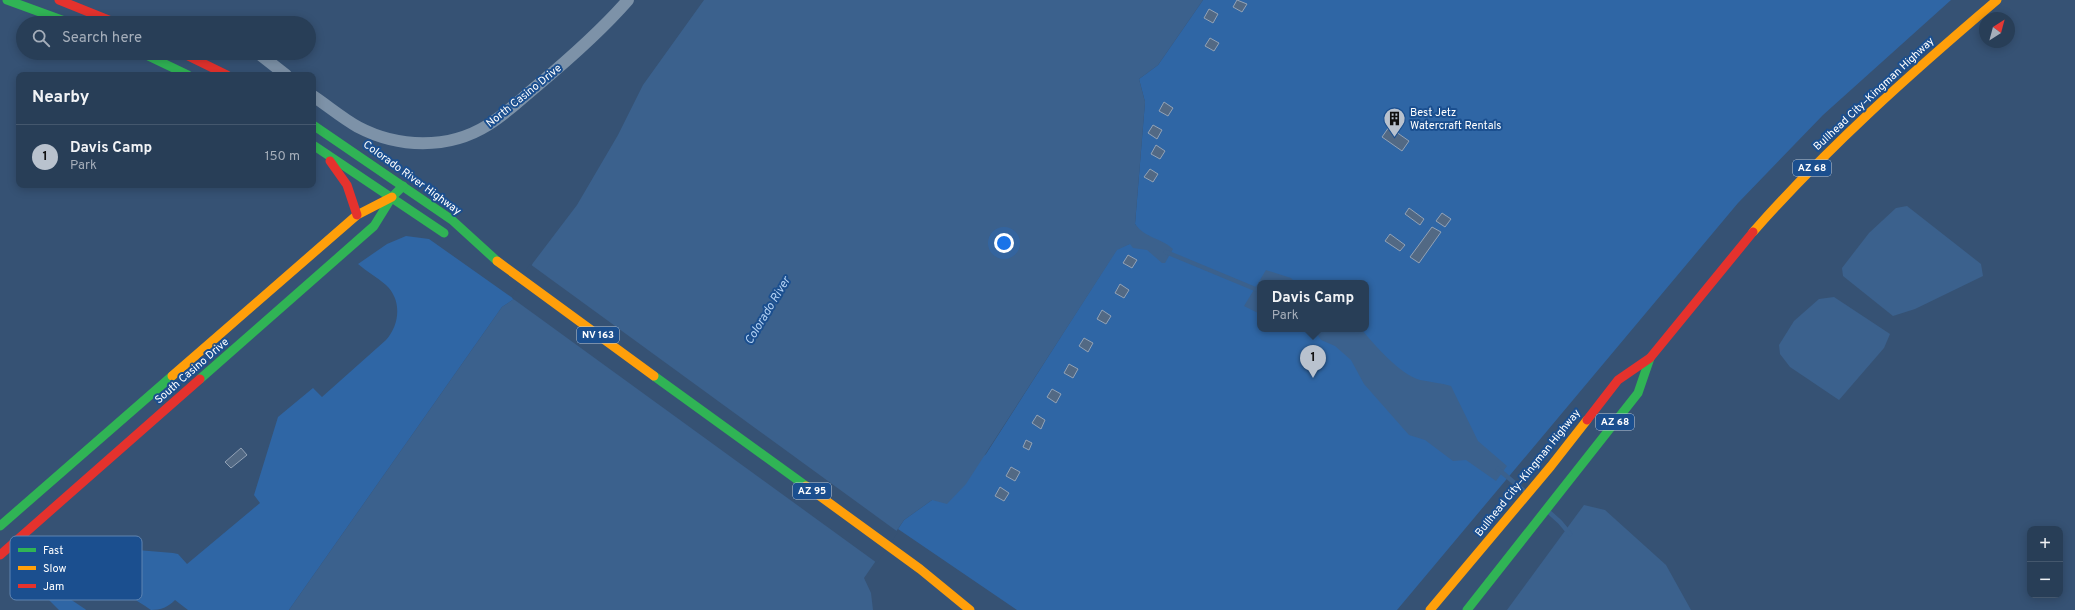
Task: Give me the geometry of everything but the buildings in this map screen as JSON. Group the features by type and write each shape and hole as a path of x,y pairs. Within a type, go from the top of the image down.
{"main road":[{"path":"7,0 51,16"},
{"path":"59,0 99,16"},
{"name":"Bullhead City–Kingman Highway","path":"1430,610 1491,540 1618,380 1650,358 1753,232 1801,180 1925,61 1997,0"},
{"path":"157,60 182,72"},
{"path":"197,60 221,72"},
{"path":"211,60 214,68"},
{"name":"Colorado River Highway","path":"316,127 452,220 492,258 704,412"},
{"path":"316,147 452,238"},
{"path":"322,150 347,185 357,214"},
{"name":"South Casino Drive","path":"0,526 26,518 374,226 392,198 403,186"},
{"name":"South Casino Drive","path":"13,536 26,518 357,214 392,198"},
{"name":"Colorado River Highway","path":"465,244 492,258"},
{"name":"Bullhead City–Kingman Highway","path":"1467,610 1638,393 1650,358"},
{"name":"AZ 95","path":"704,412 920,569 970,610"},
{"name":"South Casino Drive","path":"0,555 10,541"},
{"name":"AZ 95","path":"920,569 980,606"}],"street":[{"name":"North Casino Drive","path":"316,98 356,126 384,138 422,144 444,142 459,138 480,129 500,117 571,58 628,0"},
{"path":"267,60 282,72"}],"shaded area":[{"path":"1203,0 1951,0 1823,115 1738,203 1397,610 1017,610 898,529 904,520 932,500 986,454 1117,249 1149,236 1142,234 1135,224 1145,102 1139,79 1158,65"},
{"path":"406,236 429,239 514,299 502,307 289,610 188,610 175,600 164,608 151,610 136,600 142,600 142,550 178,554 187,564 260,503 254,495 278,417 313,388 322,397 391,334 397,312 395,298 386,285 358,264 387,244"},
{"path":"49,600 71,600 86,610 59,610"}],"water":[{"name":"Colorado River","path":"704,0 1203,0 1158,65 1139,79 1145,102 1135,224 1144,233 1163,242 1173,249 1165,263 1162,263 1147,250 1133,248 1130,244 1117,250 966,484 947,504 932,500 904,520 864,578 871,593 873,610 289,610 502,307 514,299 522,280 533,263 577,205 618,135 643,85"},
{"path":"1907,206 1981,264 1983,276 1915,309 1893,316 1843,276 1842,268 1869,233 1896,208"},
{"path":"1266,270 1293,280 1260,280"},
{"path":"1257,285 1257,312 1244,306"},
{"path":"1834,297 1890,334 1884,348 1839,400 1790,367 1780,354 1779,345 1794,321 1819,299"},
{"path":"1316,332 1364,332 1388,358 1412,376 1420,380 1451,386 1478,441 1507,466 1496,481 1466,460 1453,461 1425,440 1409,435 1364,384 1351,360 1335,346 1321,340"},
{"path":"1584,505 1605,510 1666,565 1691,610 1507,610"}],"pier":[{"path":"530,264 898,532 877,563 512,298 520,279"}],"waterway":[{"path":"1166,252 1257,290"},
{"path":"1498,469 1523,490"},
{"path":"1550,513 1570,534"}],"traffic: fast":[{"path":"7,0 51,16"},
{"path":"157,60 182,72"},
{"path":"316,127 452,220 497,261"},
{"path":"316,147 444,233"},
{"path":"200,379 374,226 392,197 403,186"},
{"path":"1467,610 1638,393 1650,358"},
{"path":"0,526 172,376"},
{"path":"654,376 806,486"}],"traffic: slow":[{"path":"1753,232 1810,171 1870,112 1997,0"},
{"path":"172,376 357,215 392,197"},
{"path":"497,261 654,376"},
{"path":"1430,610 1551,466 1587,420"},
{"path":"806,486 920,569 970,610"}],"traffic: jam":[{"path":"59,0 99,16"},
{"path":"196,60 221,72"},
{"path":"330,161 347,185 357,215"},
{"path":"1587,420 1618,380 1650,358 1753,232"},
{"path":"22,536 200,379"},
{"path":"0,555 10,546"}],"place":[{"name":"Best Jetz Watercraft Rentals","path":"1395,138"},
{"name":"Davis Camp","path":"1313,378"}]}
